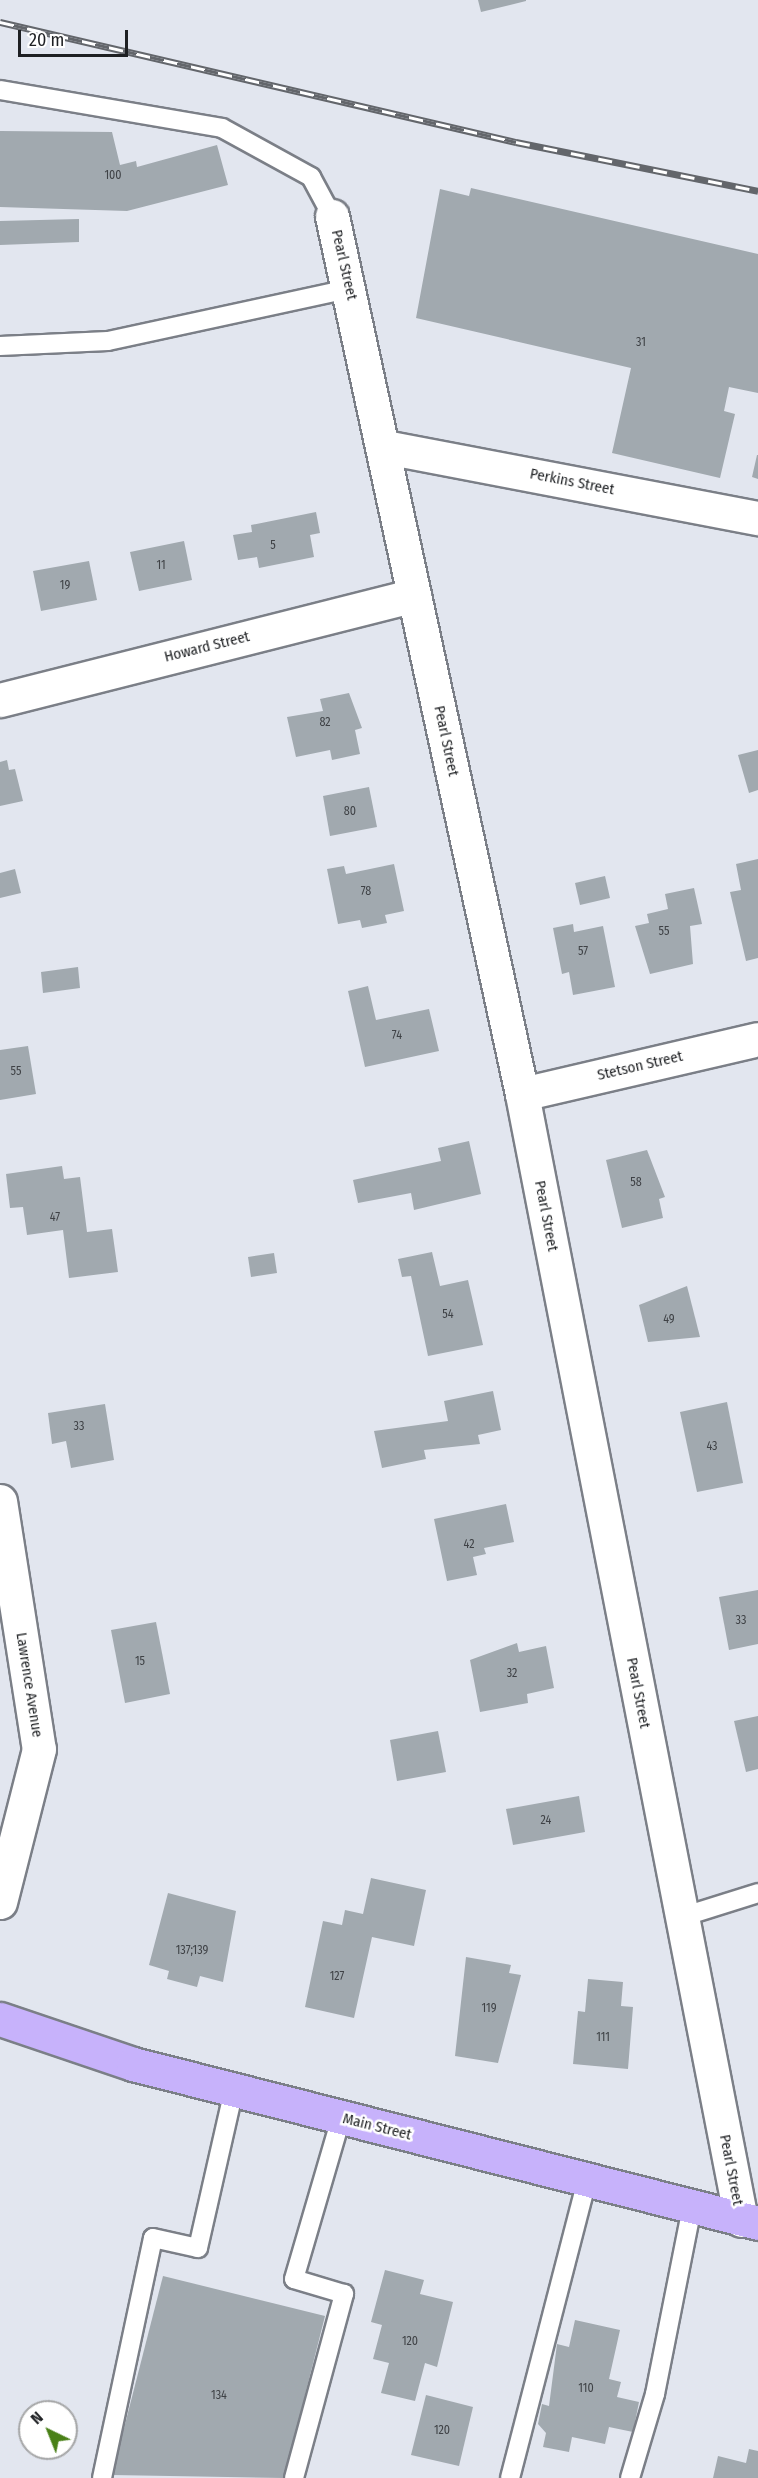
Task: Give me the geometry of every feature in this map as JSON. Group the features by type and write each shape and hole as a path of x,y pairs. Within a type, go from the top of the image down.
{"main road":[{"name":"Main Street","path":"0,2019 234,2090 749,2221"}],"street":[{"name":"Pearl Street","path":"332,216 385,447 414,595 522,1094 682,1917 749,2221"},
{"name":"Perkins Street","path":"385,447 758,518"},
{"name":"Howard Street","path":"0,700 414,595"},
{"name":"Stetson Street","path":"522,1094 758,1039"},
{"name":"Lawrence Avenue","path":"0,1501 39,1749 0,1902"}],"lane":[{"path":"0,90 222,128 311,177 332,216"},
{"path":"0,346 108,341 349,289"},
{"path":"682,1917 758,1893"},
{"path":"102,2478 153,2238 198,2248 234,2090"},
{"path":"294,2478 344,2294 294,2279 341,2118"},
{"path":"510,2478 588,2181"},
{"path":"630,2478 655,2394 692,2207"}],"building":[{"path":"478,0 526,0 526,1 481,12"},
{"path":"0,131 112,132 120,165 136,161 137,167 217,145 228,185 127,211 0,207"},
{"path":"471,188 758,254 758,393 729,387 724,411 735,414 720,478 612,453 631,368 416,318 440,189 469,196"},
{"path":"79,219 79,242 0,245 0,221"},
{"path":"758,455 758,479 752,477"},
{"path":"316,512 320,533 310,535 314,557 259,568 257,557 238,560 233,535 252,532 251,525"},
{"path":"184,541 192,580 139,591 130,552"},
{"path":"89,561 97,600 41,611 33,571"},
{"path":"349,693 362,728 355,730 360,754 332,760 330,750 296,757 287,717 323,711 320,699"},
{"path":"758,750 758,790 749,793 738,755"},
{"path":"7,760 9,770 15,769 23,801 0,806 0,762"},
{"path":"369,787 377,827 330,836 323,796"},
{"path":"758,859 758,958 746,961 730,892 741,890 736,864"},
{"path":"394,864 404,911 385,915 387,923 362,928 360,920 338,924 327,869 344,866 346,874"},
{"path":"15,869 21,893 0,898 0,873"},
{"path":"605,876 610,898 580,905 575,883"},
{"path":"694,888 702,924 690,926 693,964 650,974 635,926 649,923 647,914 668,909 665,894"},
{"path":"573,924 574,932 603,926 615,987 573,995 569,972 562,974 553,928"},
{"path":"78,967 80,988 43,993 41,972"},
{"path":"368,986 376,1020 429,1009 439,1051 365,1067 348,991"},
{"path":"28,1046 36,1094 0,1100 0,1050"},
{"path":"469,1141 481,1194 414,1210 411,1193 358,1203 353,1180 441,1161 438,1148"},
{"path":"647,1150 665,1197 659,1199 663,1218 622,1228 606,1160"},
{"path":"62,1166 64,1179 80,1177 87,1232 112,1229 118,1272 69,1278 63,1230 27,1235 23,1207 10,1208 6,1174"},
{"path":"432,1252 440,1286 468,1280 483,1345 428,1356 411,1276 402,1277 398,1259"},
{"path":"274,1253 277,1273 251,1277 248,1257"},
{"path":"687,1286 700,1337 648,1342 639,1305"},
{"path":"493,1391 501,1430 478,1435 480,1444 424,1450 426,1459 382,1468 374,1431 448,1421 444,1401"},
{"path":"727,1402 743,1483 697,1492 680,1412"},
{"path":"105,1404 114,1460 71,1468 66,1441 52,1444 48,1413"},
{"path":"506,1504 514,1542 484,1548 486,1554 473,1557 477,1575 447,1581 434,1519"},
{"path":"758,1590 758,1644 729,1650 719,1597"},
{"path":"156,1622 170,1694 125,1703 111,1630"},
{"path":"517,1643 519,1652 546,1646 554,1688 527,1694 528,1703 480,1712 470,1660"},
{"path":"758,1716 758,1769 746,1772 734,1721"},
{"path":"438,1731 446,1772 397,1781 390,1740"},
{"path":"579,1796 585,1832 513,1845 506,1809"},
{"path":"371,1878 426,1890 414,1946 372,1937 354,2018 305,2007 323,1921 342,1925 345,1910 363,1914"},
{"path":"168,1893 236,1911 223,1982 200,1976 197,1987 167,1979 169,1971 149,1965"},
{"path":"466,1957 511,1965 509,1973 521,1975 498,2063 455,2056"},
{"path":"588,1979 623,1982 621,2006 633,2007 628,2069 573,2064 578,2011 585,2012"},
{"path":"385,2270 424,2280 420,2294 453,2302 437,2367 425,2363 415,2401 381,2393 389,2363 373,2359 382,2325 371,2322"},
{"path":"163,2276 325,2316 284,2478 112,2475"},
{"path":"575,2320 620,2330 609,2379 621,2382 617,2397 639,2402 633,2432 609,2427 605,2444 572,2437 569,2452 543,2447 546,2433 538,2424 542,2404 549,2406 557,2344 569,2347"},
{"path":"426,2395 473,2407 459,2466 411,2455"},
{"path":"749,2449 758,2451 758,2478 713,2478 718,2456 746,2463"}],"railway":[{"path":"0,22 516,142 758,191"}]}
